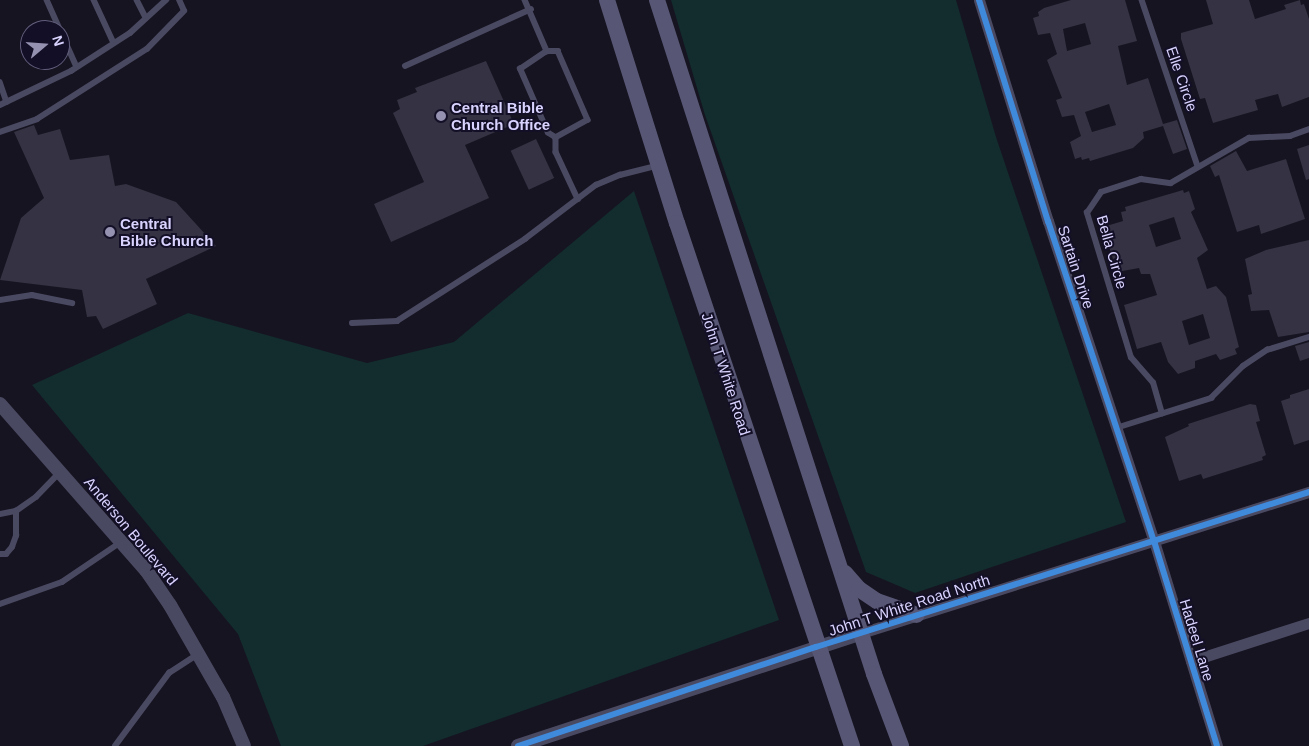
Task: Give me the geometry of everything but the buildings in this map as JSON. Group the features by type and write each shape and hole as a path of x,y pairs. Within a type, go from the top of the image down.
{"main road":[{"name":"John T White Road","path":"607,0 659,166 816,647 852,746"},
{"path":"657,0 861,633 901,746"},
{"path":"840,568 859,589 877,601 917,615"}],"street":[{"name":"Sartain Drive","path":"979,0 1154,541"},
{"name":"Anderson Boulevard","path":"0,404 121,542 170,605 223,696 244,746"},
{"name":"John T White Road North","path":"518,746 816,647 1309,492"},
{"name":"Hadeel Lane","path":"1154,541 1217,746"},
{"path":"1191,661 1309,623"}],"lane":[{"path":"47,0 77,67"},
{"path":"94,0 114,43"},
{"path":"137,0 146,18"},
{"path":"0,105 77,67 114,43 166,0"},
{"path":"0,132 37,118 147,49 184,11 179,0"},
{"path":"525,0 531,9 547,51"},
{"name":"Elle Circle","path":"1142,0 1198,166"},
{"path":"405,66 531,9"},
{"path":"547,51 558,51 588,120 556,138 548,133 520,69 547,51"},
{"path":"0,82 7,102"},
{"name":"Bella Circle","path":"1162,414 1153,383 1131,358 1087,213 1101,192 1141,179 1171,183 1250,138 1290,136 1309,130"},
{"path":"556,138 556,152 578,199"},
{"path":"352,323 397,320 525,239 596,185 620,175 659,166"},
{"path":"0,300 32,295 72,303"},
{"path":"1116,428 1211,398 1243,366 1267,350 1309,338"},
{"path":"0,514 16,511 36,497 59,473"},
{"path":"0,554 6,554 12,547 16,536 16,511"},
{"path":"0,604 62,582 121,542"},
{"path":"115,746 169,673 198,654"}],"green space":[{"path":"671,0 956,0 996,137 1126,522 915,593 866,572 705,115"},
{"path":"634,191 779,620 423,746 281,746 238,634 32,385 188,313 367,363 454,342"}],"cycle path":[{"path":"979,0 1048,221 1154,541 1217,746"},
{"path":"518,746 816,647 1309,492"}],"place":[{"name":"Central Bible Church Office","path":"441,116"},
{"name":"Central Bible Church","path":"110,232"}]}
